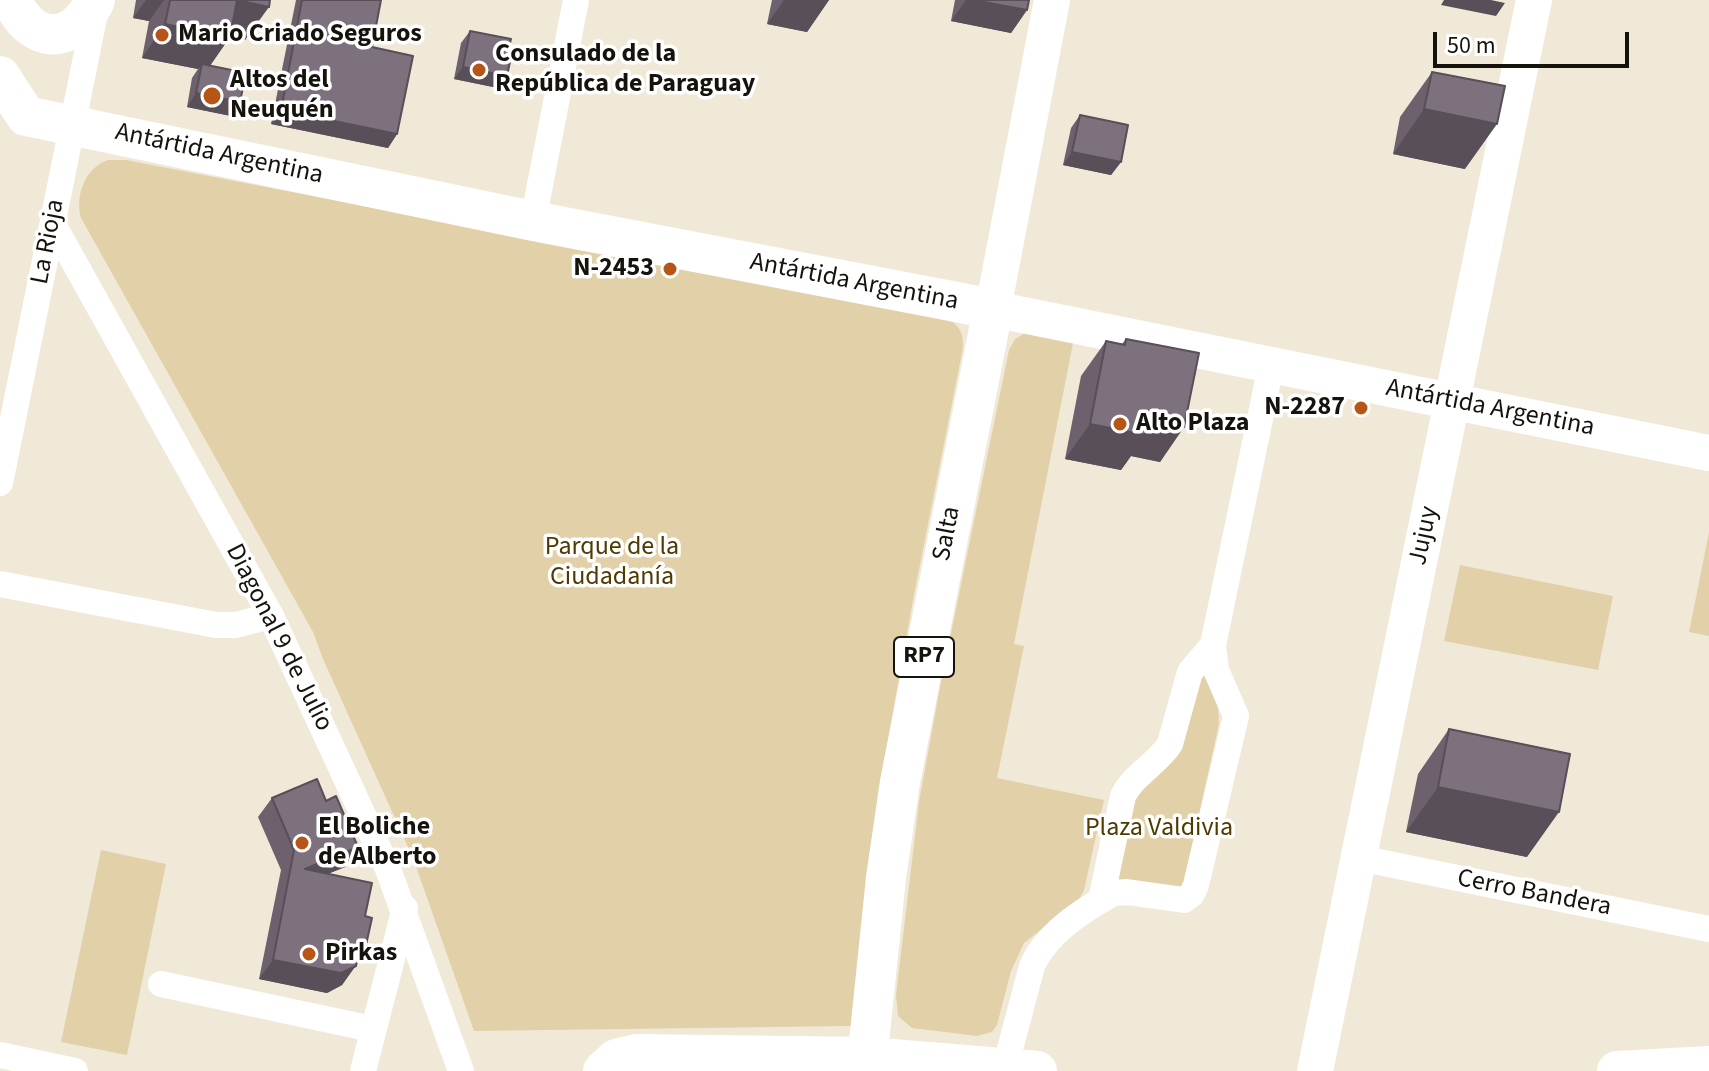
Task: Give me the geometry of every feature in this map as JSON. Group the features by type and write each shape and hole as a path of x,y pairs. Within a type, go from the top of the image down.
{"main road":[{"path":"9,17 37,31 56,34 75,28 96,0"},
{"path":"0,76 13,113"},
{"name":"Antártida Argentina","path":"13,113 533,221 993,309"},
{"name":"Salta","path":"867,1064 886,878 900,782 993,309"},
{"path":"603,1071 616,1059 637,1054 1021,1070"},
{"path":"1617,1071 1709,1066"}],"street":[{"name":"La Rioja","path":"0,483 96,0"},
{"path":"533,221 576,0"},
{"name":"Salta","path":"993,309 1052,0"},
{"name":"Jujuy","path":"1315,1071 1534,0"},
{"name":"Diagonal 9 de Julio","path":"53,224 271,616 405,908 461,1071"},
{"name":"Antártida Argentina","path":"993,309 1709,453"},
{"path":"1021,1070 1038,952 1050,938 1114,893 1184,900 1192,894 1236,716 1216,670 1213,645 1271,366"},
{"path":"0,584 216,625 236,625 271,616"},
{"path":"1101,900 1123,796 1128,785 1164,754 1170,744 1190,672 1213,645"},
{"name":"Cerro Bandera","path":"1359,858 1709,929"},
{"path":"363,1071 405,908"},
{"path":"161,984 372,1029"},
{"path":"0,1055 75,1071"}],"green space":[{"name":"Parque de la Ciudadanía","path":"108,160 126,160 944,318 957,326 963,338 963,348 880,784 851,1026 474,1031 413,858 313,632 81,218 79,200 84,183 93,169"},
{"path":"1027,332 1074,338 1014,644 1024,646 997,778 1104,800 1084,890 1079,900 1024,943 1011,971 997,1025 992,1032 977,1036 912,1028 898,1016 896,995 919,802 940,687 1009,350 1015,339"},
{"path":"1709,532 1709,636 1689,632"},
{"path":"1460,565 1613,596 1598,670 1444,641"},
{"name":"Plaza Valdivia","path":"1204,672 1218,706 1219,724 1183,886 1177,891 1116,879 1124,812 1194,679"},
{"path":"101,850 166,864 127,1055 61,1042"}],"building":[{"path":"170,0 237,0 230,37 165,24"},
{"path":"237,0 270,0 269,7"},
{"path":"302,0 381,0 372,47 413,56 397,134 281,110"},
{"path":"973,0 1029,0 1027,10"},
{"path":"470,31 511,39 507,76 463,67"},
{"path":"202,64 246,73 240,102 196,93"},
{"path":"1432,72 1505,86 1497,124 1424,109"},
{"path":"1080,115 1128,125 1121,162 1072,152"},
{"path":"1126,339 1199,353 1184,427 1148,419 1145,435 1090,424 1106,341 1125,345"},
{"path":"1449,729 1570,754 1559,812 1438,787"},
{"path":"317,779 326,801 336,796 358,847 305,869 372,883 365,916 372,918 364,954 358,952 356,966 341,973 273,960 294,850 272,798"}],"place":[{"name":"Mario Criado Seguros","path":"162,35"},
{"name":"Consulado de la República de Paraguay","path":"479,70"},
{"name":"Altos del Neuquén","path":"212,96"},
{"name":"N-2453","path":"670,269"},
{"name":"N-2287","path":"1361,408"},
{"name":"Alto Plaza","path":"1120,424"},
{"name":"El Boliche de Alberto","path":"302,843"},
{"name":"Pirkas","path":"309,954"}]}
